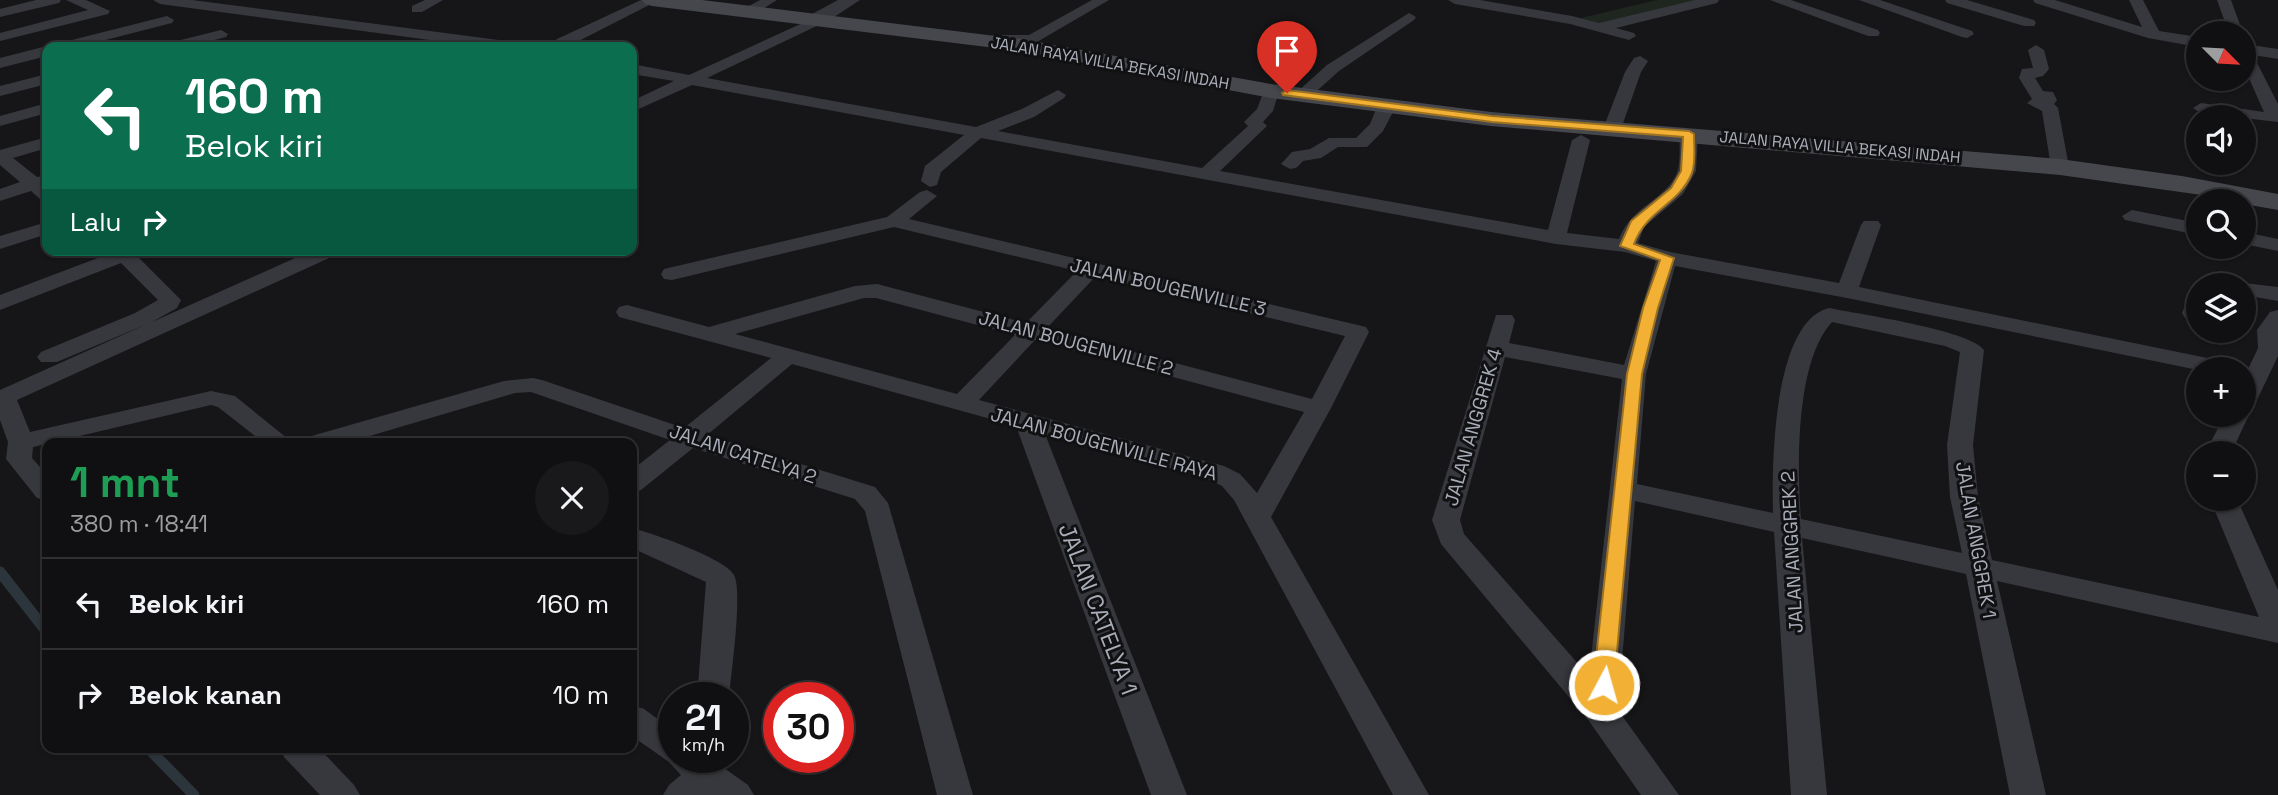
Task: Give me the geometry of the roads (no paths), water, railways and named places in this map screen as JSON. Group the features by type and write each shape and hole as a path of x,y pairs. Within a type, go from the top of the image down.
{"main road":[{"name":"JALAN RAYA VILLA BEKASI INDAH","path":"652,0 760,6 821,21 1021,45 1271,91 1385,106 1504,120 2060,167 2182,184 2278,202"}],"street":[{"path":"0,13 54,0"},
{"path":"0,37 103,11 73,0"},
{"path":"160,0 476,42"},
{"path":"417,9 436,0"},
{"path":"567,42 652,0"},
{"path":"637,105 821,21 819,18 851,0"},
{"path":"950,36 1006,41 1032,39 1102,0"},
{"path":"1572,20 1657,0"},
{"path":"1601,27 1712,0"},
{"path":"1777,0 1873,33"},
{"path":"1952,0 2029,23"},
{"path":"2040,0 2153,35 2186,39"},
{"path":"2135,0 2153,35"},
{"path":"2224,0 2232,21"},
{"path":"1468,1 1572,20 1629,36"},
{"path":"1875,1 1967,34"},
{"path":"1303,95 1333,68 1409,17"},
{"path":"81,42 167,20"},
{"path":"190,42 221,34"},
{"path":"2036,50 2041,69 2038,73 2028,72 2027,78 2037,95 2047,96 2049,100 2035,103 2050,108 2060,167"},
{"path":"2256,51 2278,54"},
{"path":"0,63 42,52"},
{"path":"1612,129 1633,72 1640,61"},
{"path":"637,62 978,132 1556,238 1627,246 1667,258 1847,291 2186,361"},
{"path":"637,70 695,76"},
{"path":"2256,73 2275,109 2273,118 2256,116"},
{"path":"0,91 42,80"},
{"path":"1206,174 1258,126 1253,122 1265,111 1271,91"},
{"path":"672,274 894,221 929,188 932,170 978,132 1028,113 1058,95"},
{"path":"1290,164 1298,156 1315,154 1335,142 1361,144 1377,127 1386,110 1385,106"},
{"path":"0,121 42,109"},
{"path":"1627,246 1635,224 1676,190 1687,171 1689,134"},
{"path":"1556,238 1581,140"},
{"path":"0,156 42,143"},
{"path":"0,156 42,185"},
{"path":"0,195 42,186"},
{"path":"2132,216 2186,227"},
{"name":"JALAN BOUGENVILLE 3","path":"894,221 1361,327 1319,408"},
{"path":"1847,291 1871,225"},
{"path":"0,243 42,230"},
{"path":"2256,240 2278,245"},
{"path":"0,303 117,256"},
{"path":"49,357 143,318 169,303 170,300 131,256"},
{"path":"42,486 19,459 21,442 2,398 318,256"},
{"path":"1601,712 1634,374 1667,258"},
{"path":"961,404 1092,268"},
{"name":"JALAN BOUGENVILLE 2","path":"710,334 870,291 1032,331 1319,408"},
{"path":"2256,291 2278,294"},
{"name":"JALAN BOUGENVILLE RAYA","path":"627,312 1215,472 1231,480 1241,490 1257,517 1411,795"},
{"name":"JALAN ANGGREK 2","path":"1809,795 1787,526 1787,435 1794,382 1805,346 1824,316"},
{"name":"JALAN ANGGREK 1","path":"1824,316 1950,340 1972,350 1960,445 1964,497 2028,795"},
{"path":"2256,367 2274,347 2268,330 2278,317"},
{"name":"JALAN ANGGREK 4","path":"1634,374 1500,334 1446,526 1451,537 1601,712 1661,795"},
{"path":"637,480 788,356"},
{"name":"JALAN CATELYA 2","path":"335,438 526,384 541,386 690,438 864,493 875,502 955,795"},
{"path":"21,442 211,398 226,401 274,438"},
{"path":"1257,517 1319,408"},
{"name":"JALAN CATELYA 1","path":"1028,423 1169,795"},
{"path":"1623,490 2278,632"},
{"path":"2230,511 2268,582 2278,625"},
{"path":"637,539 708,569 721,578 722,600 714,682"},
{"path":"637,722 658,738"},
{"path":"302,753 342,795"},
{"path":"698,773 736,795"}],"waterway":[{"path":"0,572 42,626"},
{"path":"153,753 194,795"}]}
